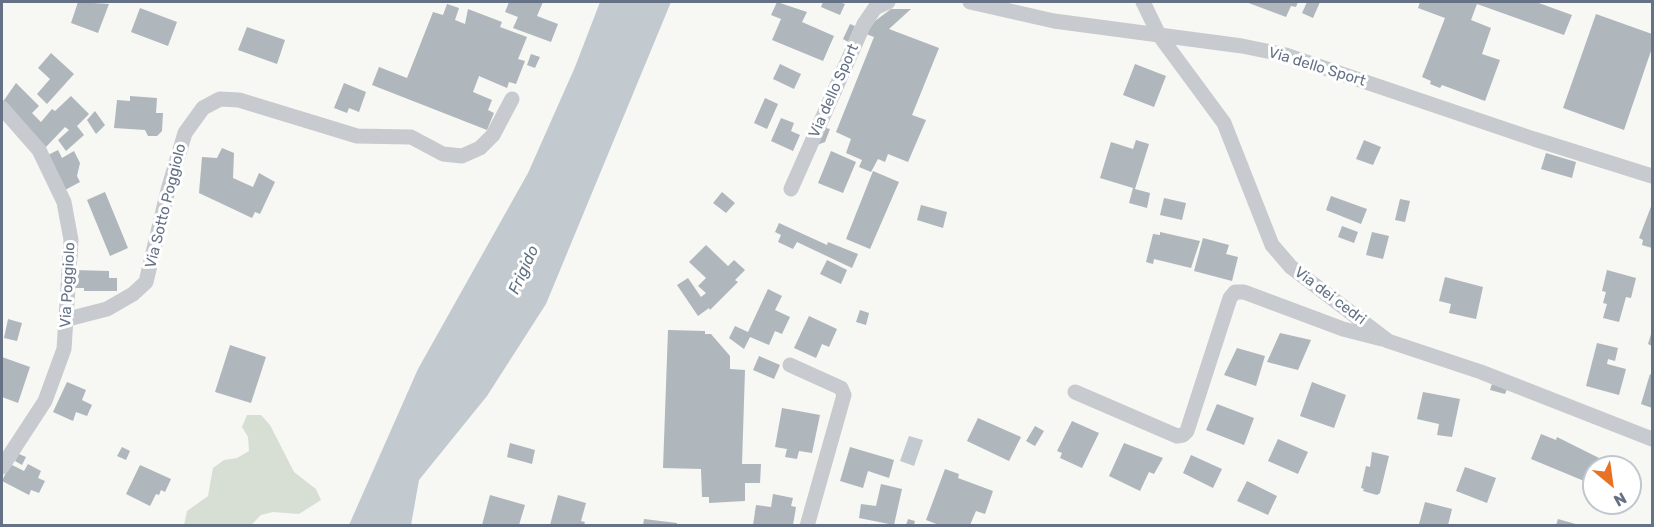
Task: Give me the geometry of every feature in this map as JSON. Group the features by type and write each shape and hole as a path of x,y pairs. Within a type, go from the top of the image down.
{"street":[{"name":"Via dello Sport","path":"791,189 864,24 875,8 888,2"},
{"name":"Via dello Sport","path":"970,2 1054,21 1286,55 1534,139 1653,176"},
{"name":"Via dei cedri","path":"1143,2 1159,35 1224,123 1272,245 1291,267 1388,341 1481,372 1653,439"},
{"name":"Via Sotto Poggiolo","path":"68,319 107,309 133,294 146,282 168,190 185,133 203,108 220,99 239,100 357,136 411,137 443,154 462,156 480,148 493,135 512,99"},
{"name":"Via Poggiolo","path":"2,108 39,150 64,202 71,240 68,319 64,349 45,401 2,467"},
{"path":"1075,392 1176,436 1183,435 1187,431 1230,298 1235,292 1244,292 1343,329 1388,341"},
{"path":"790,365 841,387 844,395 807,525"}],"shaded area":[{"path":"247,415 261,415 270,425 294,472 316,489 321,500 299,514 273,512 261,515 251,525 184,525 187,511 208,496 213,468 224,460 237,458 249,451 248,437 242,427"}],"water":[{"name":"Frigido","path":"600,2 671,2 546,304 487,396 419,480 411,525 349,525 418,369 528,173 575,67"},
{"path":"909,436 923,440 914,466 900,461"}],"building":[{"path":"78,2 109,4 98,33 71,23"},
{"path":"509,2 543,2 537,16 558,24 551,42 513,28 518,17 505,12"},
{"path":"777,2 807,12 802,22 834,36 823,61 772,40 781,19 771,15"},
{"path":"823,2 845,4 840,15 821,7"},
{"path":"1246,2 1298,2 1296,7 1291,6 1286,17"},
{"path":"1307,2 1320,2 1313,18 1302,13"},
{"path":"1420,2 1536,2 1572,15 1564,35 1477,4 1471,20 1491,28 1482,54 1500,60 1485,101 1442,85 1440,88 1430,84 1431,81 1422,77 1445,18 1418,8"},
{"path":"447,4 459,8 455,20 465,24 468,9 502,22 500,27 527,37 518,59 525,61 516,84 509,82 507,88 479,76 473,92 492,100 488,110 494,113 487,130 372,85 379,67 407,78 433,12 443,15"},
{"path":"140,8 177,22 168,46 131,32"},
{"path":"891,9 911,9 889,29 939,48 912,115 926,120 908,162 888,154 885,162 878,159 871,172 859,167 862,160 846,153 851,139 836,132 874,37 866,34 875,21"},
{"path":"1596,14 1652,34 1652,48 1624,130 1563,108"},
{"path":"850,24 855,26 848,42 843,39"},
{"path":"247,27 285,40 277,64 238,50"},
{"path":"51,53 74,74 47,104 37,94 50,79 38,68"},
{"path":"531,54 540,57 535,68 527,65"},
{"path":"780,64 801,74 794,89 773,79"},
{"path":"1135,64 1166,76 1154,107 1123,95"},
{"path":"16,83 39,106 32,113 41,122 52,109 55,111 71,96 89,114 77,126 84,135 66,151 58,140 69,130 65,127 46,147 2,103"},
{"path":"344,83 366,92 359,112 349,108 347,113 334,108"},
{"path":"130,96 157,98 156,113 163,113 162,131 157,136 148,136 145,130 114,128 117,100 130,101"},
{"path":"765,98 778,104 767,129 754,123"},
{"path":"95,111 105,125 96,134 87,120"},
{"path":"781,118 794,123 791,131 800,135 793,151 771,141"},
{"path":"826,128 830,129 825,142 817,145"},
{"path":"1136,140 1149,144 1135,189 1150,193 1147,208 1129,203 1133,188 1100,178 1111,142 1133,149"},
{"path":"1364,140 1381,147 1373,165 1356,159"},
{"path":"222,148 234,153 233,178 253,187 259,173 275,182 260,214 255,212 252,218 199,193 202,157 217,158"},
{"path":"58,150 62,158 74,151 80,163 77,176 80,182 65,190 46,156"},
{"path":"831,151 856,162 843,193 818,183"},
{"path":"1546,153 1576,162 1572,178 1541,169"},
{"path":"873,171 899,182 870,249 846,239"},
{"path":"105,192 128,248 110,256 87,200"},
{"path":"722,192 735,203 726,213 713,203"},
{"path":"1331,196 1367,209 1361,224 1326,210"},
{"path":"1164,198 1186,203 1182,220 1160,215"},
{"path":"1400,199 1410,201 1405,222 1395,220"},
{"path":"1652,204 1652,248 1642,245 1643,240 1639,238"},
{"path":"921,205 947,212 943,228 917,220"},
{"path":"779,223 827,245 828,242 858,254 852,268 797,242 793,249 778,242 781,235 775,232"},
{"path":"1342,226 1358,232 1354,243 1338,237"},
{"path":"1160,232 1200,241 1191,268 1154,259 1153,264 1146,262 1153,234 1160,235"},
{"path":"1372,232 1389,236 1383,259 1366,255"},
{"path":"1203,238 1229,245 1226,254 1238,257 1232,281 1194,271"},
{"path":"706,245 728,266 734,260 745,270 735,280 738,282 710,310 709,308 698,316 677,285 688,278 701,297 706,293 698,286 706,278 689,262"},
{"path":"827,260 847,270 841,284 820,274"},
{"path":"74,270 109,271 109,278 117,278 117,291 84,291 84,288 74,288"},
{"path":"1607,270 1636,278 1631,298 1626,297 1619,322 1603,318 1607,304 1603,303 1606,292 1602,291"},
{"path":"1445,277 1483,287 1476,319 1449,313 1451,304 1439,301"},
{"path":"768,289 782,296 775,310 790,317 782,334 775,331 769,345 750,337 744,349 729,338 735,326 748,332"},
{"path":"860,310 869,313 866,325 856,322"},
{"path":"809,316 837,329 829,347 822,344 816,358 794,348"},
{"path":"8,319 22,323 17,341 4,338"},
{"path":"668,330 705,331 705,334 711,334 730,356 730,369 745,370 742,464 761,464 760,483 745,483 745,501 709,503 709,497 702,497 701,469 663,468"},
{"path":"1652,331 1652,346 1648,344"},
{"path":"1280,333 1311,340 1298,370 1267,362"},
{"path":"1597,343 1618,348 1615,361 1608,359 1607,364 1626,369 1619,395 1586,386"},
{"path":"230,345 266,357 251,403 215,392"},
{"path":"1237,348 1265,356 1256,386 1224,375"},
{"path":"759,356 780,365 774,379 753,370"},
{"path":"2,357 30,367 18,403 2,397"},
{"path":"1650,374 1652,375 1652,408 1641,404"},
{"path":"67,382 86,390 82,400 92,405 87,416 76,412 73,421 53,412"},
{"path":"1312,382 1346,395 1334,428 1300,416"},
{"path":"1492,384 1507,389 1505,394 1490,390"},
{"path":"1423,392 1460,399 1452,437 1437,435 1439,424 1417,419"},
{"path":"1217,404 1254,418 1244,445 1206,430"},
{"path":"782,408 820,415 812,453 799,451 797,459 785,457 787,449 775,447"},
{"path":"978,418 1021,437 1009,461 967,441"},
{"path":"1072,421 1099,433 1082,468 1060,458 1062,453 1057,451"},
{"path":"1035,426 1044,431 1035,446 1026,441"},
{"path":"1541,434 1556,440 1557,437 1593,455 1582,455 1582,480 1531,459"},
{"path":"1278,439 1308,452 1298,474 1268,461"},
{"path":"510,443 535,450 532,464 507,457"},
{"path":"1124,443 1163,458 1154,474 1149,472 1140,491 1109,476"},
{"path":"122,447 130,451 126,460 117,456"},
{"path":"850,447 894,460 889,478 868,471 863,488 840,481"},
{"path":"1372,452 1389,456 1380,493 1377,495 1363,491 1364,489 1361,488 1366,466 1370,467"},
{"path":"19,454 26,457 22,465 15,461"},
{"path":"1191,455 1222,469 1213,488 1183,473"},
{"path":"10,464 24,471 28,464 41,471 38,478 45,481 39,493 31,490 29,495 2,481"},
{"path":"140,465 171,479 165,492 161,490 159,495 156,494 150,506 126,494"},
{"path":"1465,467 1496,478 1487,503 1456,491"},
{"path":"945,469 959,474 958,478 993,491 985,514 976,511 970,525 939,525 926,520"},
{"path":"1247,481 1277,496 1268,515 1237,501"},
{"path":"881,484 902,489 894,525 859,518 861,504 876,506"},
{"path":"773,494 793,498 791,506 796,507 793,525 753,525 756,505 771,507"},
{"path":"490,495 525,505 519,525 482,525"},
{"path":"558,495 586,503 581,521 585,522 584,525 550,525"},
{"path":"1425,502 1452,509 1448,525 1419,524"},
{"path":"644,519 677,523 677,525 643,525"},
{"path":"908,519 915,521 914,525 906,525"},
{"path":"1558,519 1579,525 1556,525"}]}
